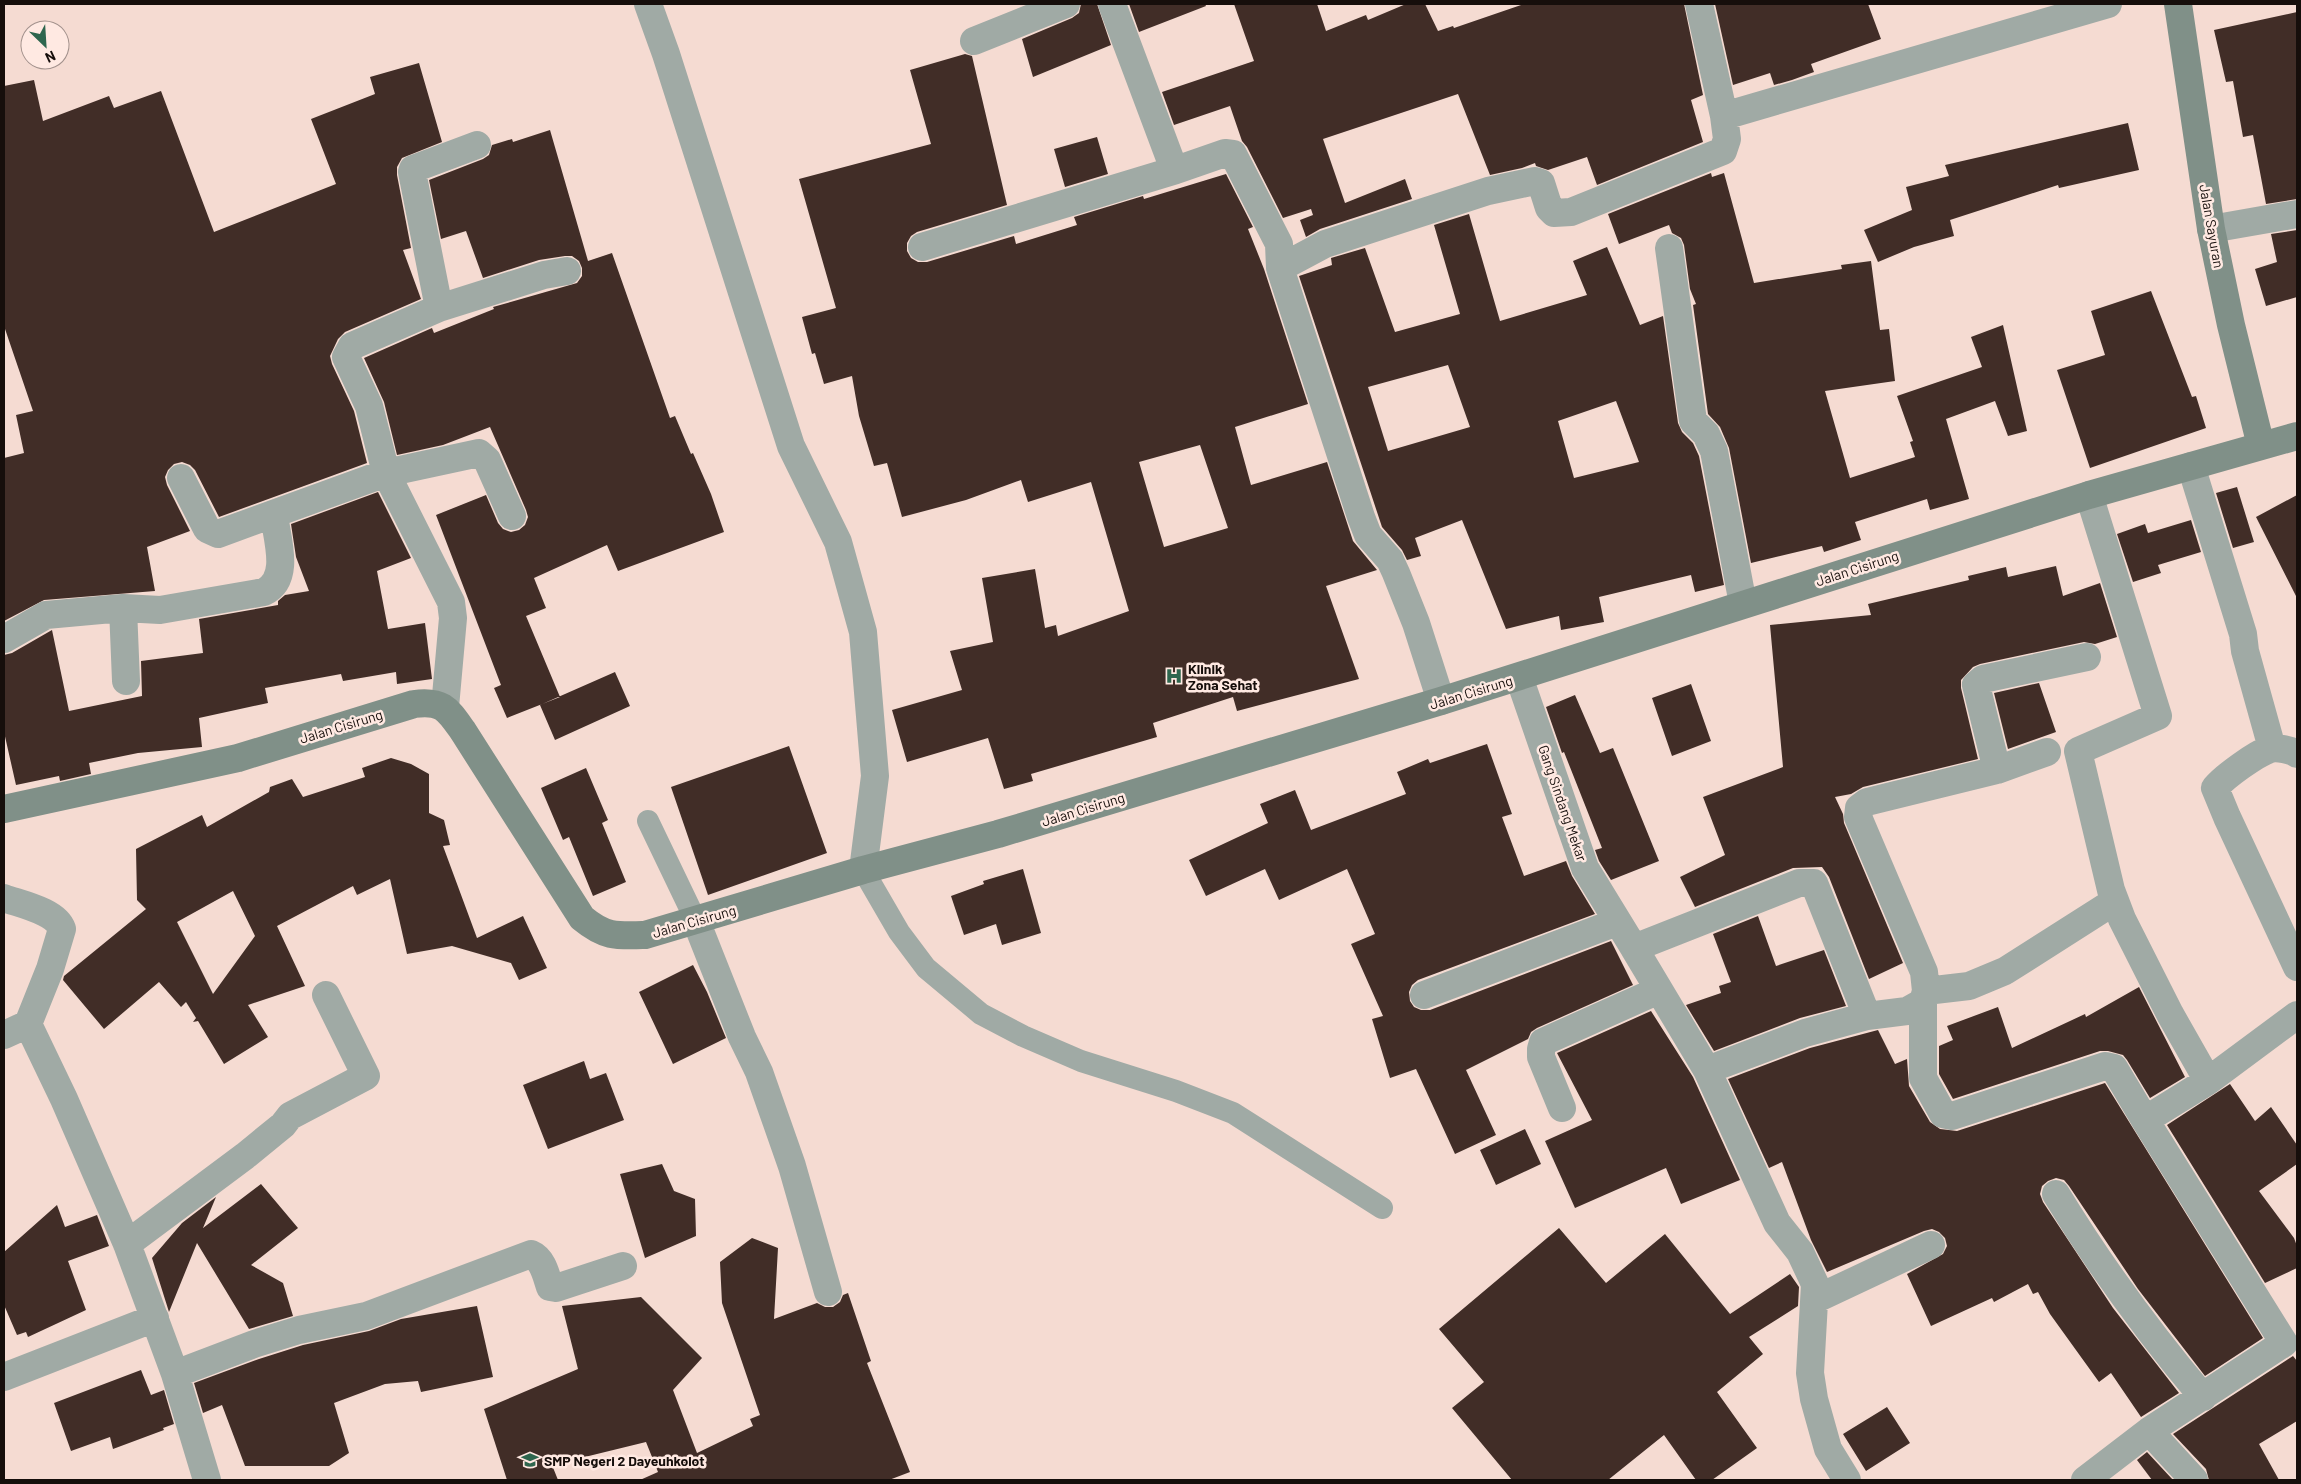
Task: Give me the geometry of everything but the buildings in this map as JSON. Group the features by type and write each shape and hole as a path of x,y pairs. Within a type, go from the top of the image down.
{"main road":[{"name":"Jalan Sayuran","path":"2178,4 2211,228 2231,325 2261,446"},
{"name":"Jalan Cisirung","path":"4,809 238,758 414,704 426,702 445,707 493,777 582,918 596,930 613,936 645,935 863,870 998,834 1441,701 2089,494 2297,436"}],"street":[{"path":"648,4 666,54 791,446 838,542 863,632 876,776 863,870"},
{"path":"974,41 1066,4"},
{"path":"1112,4 1168,158 1176,170"},
{"path":"1280,268 1325,244 1488,192 1535,181 1542,184 1549,208 1554,213 1571,212 1723,151 1727,139 1724,116 1699,4"},
{"path":"1724,116 2108,4"},
{"path":"439,308 412,172 413,169 477,145"},
{"path":"922,247 1225,154 1233,154 1279,244 1280,268 1360,518 1368,534 1390,560 1396,573 1416,623 1441,701"},
{"path":"2211,228 2297,214"},
{"path":"1669,248 1693,421 1706,434 1714,451 1743,604"},
{"path":"445,707 453,618 451,602 386,473 369,406 346,357 352,346 439,308 544,275 567,271"},
{"path":"181,478 207,529 218,534 386,473 479,453 487,460 512,516"},
{"path":"2191,466 2243,634 2244,651 2284,751 2223,777 2215,788 2297,967"},
{"path":"2089,494 2158,716 2078,751 2111,890 2122,919 2170,1014 2208,1081"},
{"path":"4,639 46,614 123,608 160,610 264,592 272,588 281,571 274,515"},
{"path":"123,608 126,681"},
{"path":"1998,770 1976,685 1983,679 2088,657"},
{"name":"Gang Sindang Mekar","path":"1519,677 1585,868 1707,1070 1777,1223 1803,1260 1815,1284 1816,1299 1810,1372 1814,1399 1828,1450 1847,1480"},
{"path":"2047,752 1998,770 1867,802 1859,808 1858,817 1924,972 1923,1078 1943,1114 1952,1116 2105,1066 2114,1068 2145,1120 2290,1339 2150,1431 2085,1480"},
{"path":"1634,948 1799,883 1814,883 1867,1016"},
{"path":"4,898 53,916 60,923 62,929 50,969 28,1024 4,1035"},
{"path":"1707,1070 1805,1033 1867,1016 1907,1012 1925,996 1970,986 2005,971 2115,901"},
{"path":"696,921 742,1037 759,1072 792,1166 828,1292"},
{"path":"1424,994 1617,922"},
{"path":"1562,1108 1542,1057 1540,1048 1543,1042 1660,990"},
{"path":"126,1244 245,1156 283,1125 290,1116 366,1076 326,995"},
{"path":"2145,1120 2208,1081 2297,1015"},
{"path":"28,1024 64,1099 126,1244 155,1318 175,1374 206,1480"},
{"path":"2056,1194 2102,1267 2165,1353 2204,1397"},
{"path":"1816,1299 1931,1245"},
{"path":"175,1374 254,1344 299,1330 366,1316 531,1254 536,1256 541,1262 550,1287 556,1288 622,1266"},
{"path":"4,1377 155,1318"},
{"path":"2150,1431 2194,1480"}],"lane":[{"path":"648,821 696,921"},
{"path":"863,870 899,932 926,968 980,1014 1023,1036 1081,1061 1176,1091 1233,1114 1382,1208"}],"place":[{"name":"Klinik Zona Sehat","path":"1174,676"},
{"name":"SMP Negeri 2 Dayeuhkolot","path":"530,1460"}]}
